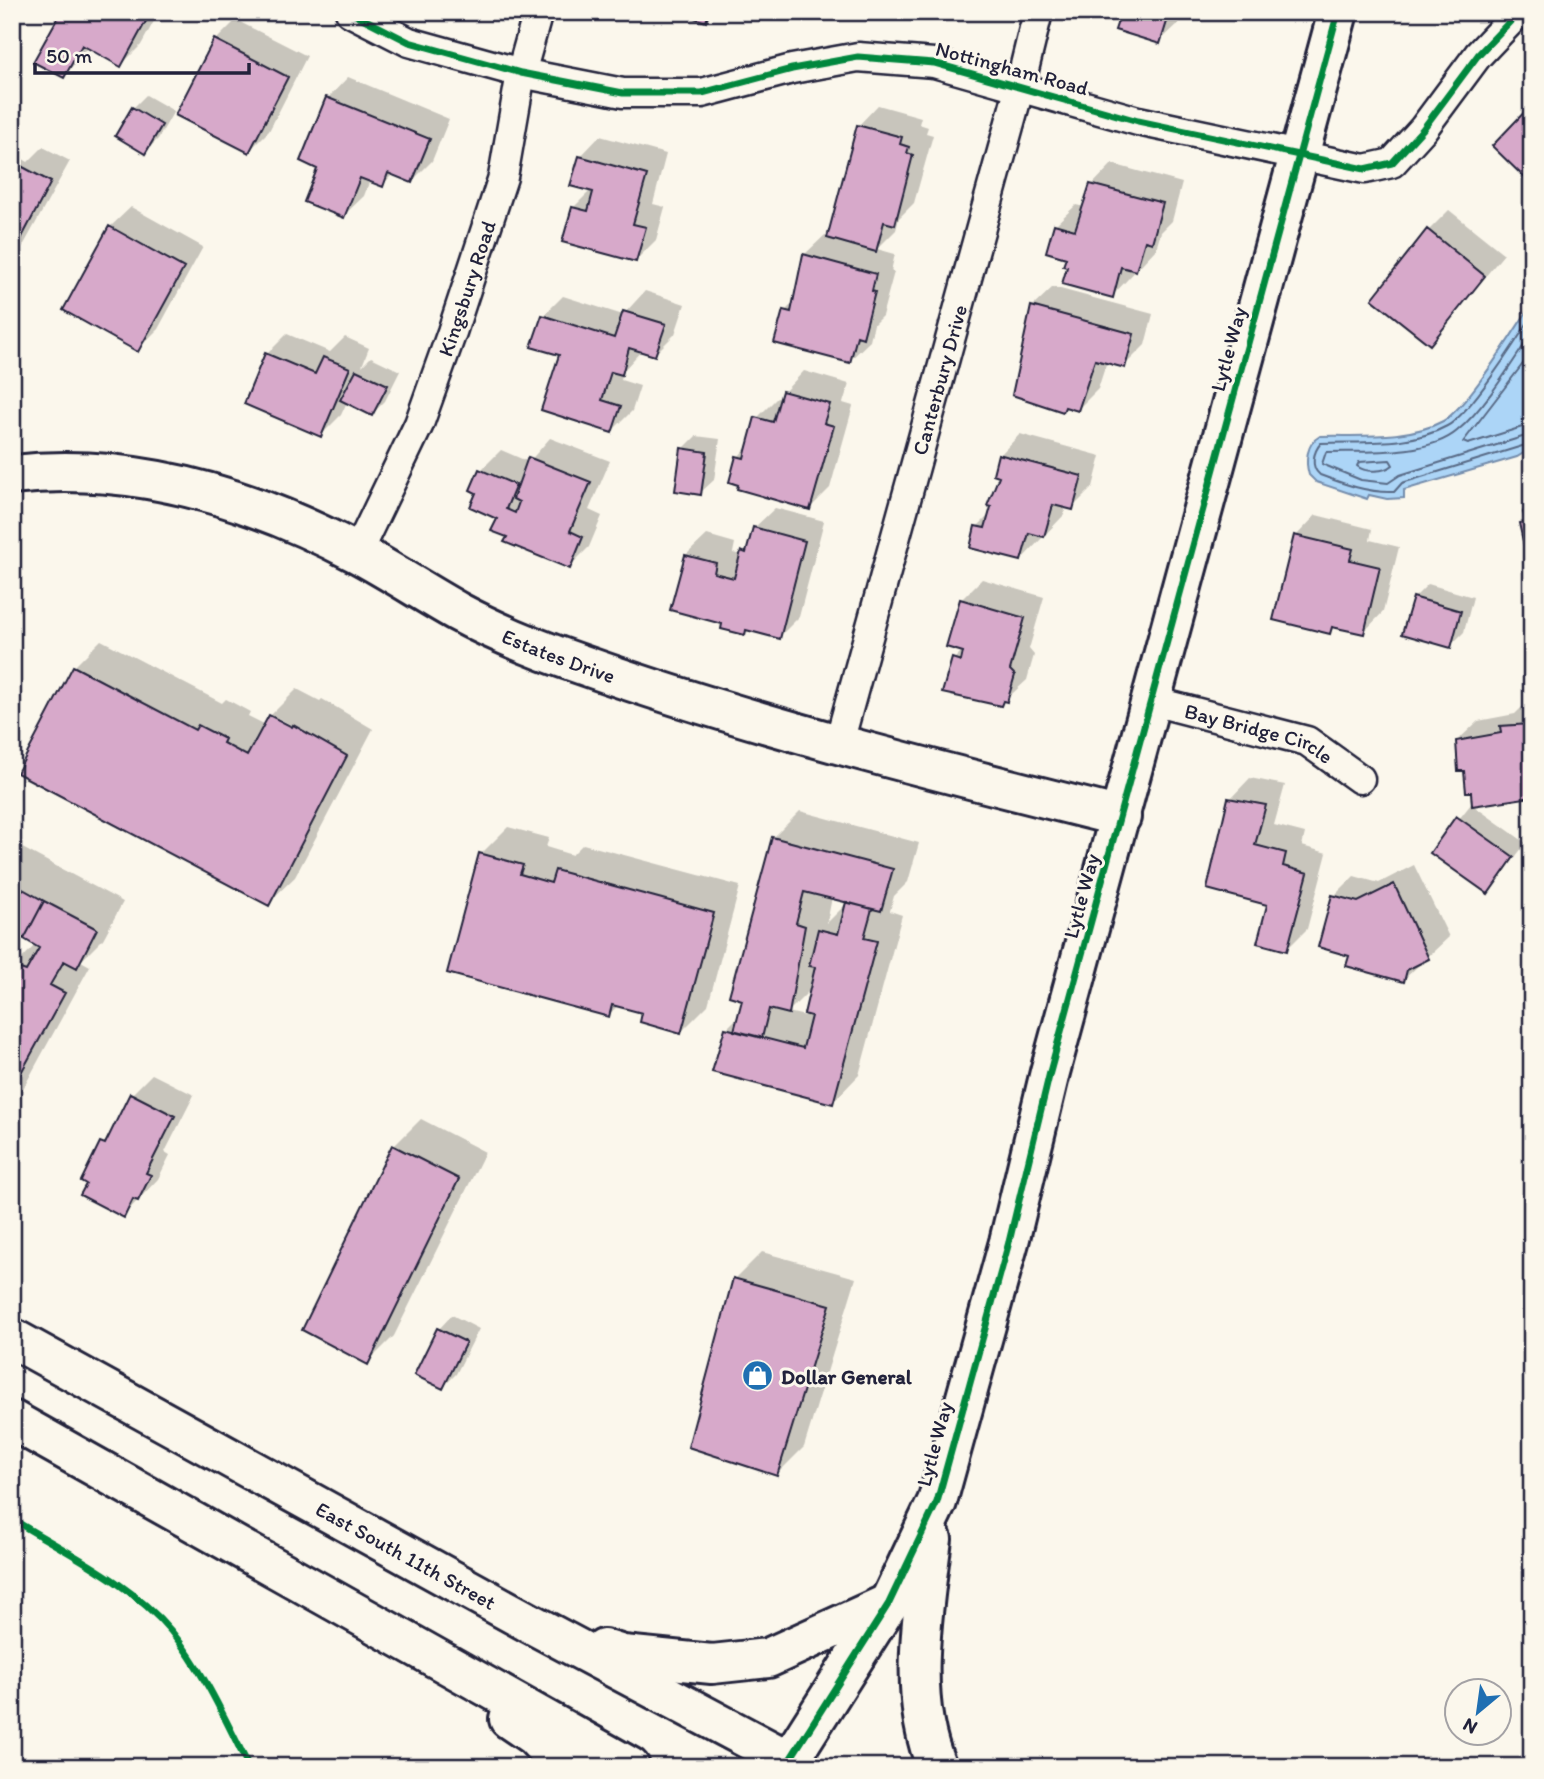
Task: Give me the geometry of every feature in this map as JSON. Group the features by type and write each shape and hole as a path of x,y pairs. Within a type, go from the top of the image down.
{"street":[{"name":"Nottingham Road","path":"350,12 409,42 521,73 623,93 702,93 792,69 858,57 934,64 1138,121 1365,169 1392,163 1423,129 1478,55 1518,12"},
{"name":"Kingsbury Road","path":"357,553 419,424 452,332 503,177 521,73 538,12"},
{"name":"Canterbury Drive","path":"838,746 1038,12"},
{"name":"Lytle Way","path":"792,1765 889,1603 937,1502 1009,1242 1049,1072 1121,817 1338,12"},
{"name":"Estates Drive","path":"12,475 47,471 150,477 283,518 357,553 461,614 555,654 838,746 1121,817"},
{"name":"Bay Bridge Circle","path":"1152,701 1307,741 1360,779"},
{"name":"East South 11th Street","path":"16,1349 792,1765"},
{"path":"12,1420 630,1767"},
{"path":"937,1502 920,1672 926,1742 937,1767"},
{"path":"528,1622 623,1656 712,1664 768,1658 889,1603"},
{"path":"342,1606 534,1736 562,1767"}],"water":[{"path":"1532,304 1532,448 1517,457 1404,490 1404,498 1387,499 1369,495 1367,499 1316,482 1309,475 1308,453 1315,439 1320,436 1399,434 1443,421 1465,401"}],"building":[{"path":"61,12 151,12 121,67 82,45 64,78 33,62"},
{"path":"676,12 709,12 706,22"},
{"path":"1121,12 1170,12 1160,44 1115,30"},
{"path":"214,39 288,77 249,153 175,115"},
{"path":"326,97 430,139 412,183 388,173 383,187 360,178 344,218 304,202 317,169 300,161"},
{"path":"1532,104 1532,175 1527,180 1492,146"},
{"path":"132,107 162,125 145,154 115,136"},
{"path":"857,125 902,137 900,144 909,147 907,153 913,155 895,225 884,222 876,252 827,238"},
{"path":"579,156 647,175 633,224 646,227 636,262 562,242 572,207 588,211 593,192 570,186"},
{"path":"21,166 51,182 12,256 12,183"},
{"path":"1090,184 1163,203 1152,243 1145,241 1136,271 1121,267 1113,298 1062,284 1067,267 1063,266 1066,258 1046,252 1054,224 1075,230"},
{"path":"109,226 184,268 138,352 63,310"},
{"path":"1427,229 1485,276 1430,345 1372,299"},
{"path":"803,254 876,274 872,291 875,292 863,338 857,336 850,363 774,343 783,310 791,312"},
{"path":"1031,306 1134,334 1125,368 1095,360 1078,411 1065,407 1063,412 1012,395"},
{"path":"623,311 666,324 655,356 629,348 622,375 611,372 602,400 621,406 612,433 541,410 559,355 531,347 542,315 614,338"},
{"path":"265,353 315,374 323,357 350,368 321,437 244,404"},
{"path":"356,370 388,385 372,416 340,400"},
{"path":"782,391 830,404 824,423 834,426 810,510 737,489 738,485 729,482 736,456 744,458 755,417 773,422"},
{"path":"681,448 707,452 701,495 675,491"},
{"path":"998,454 1082,476 1073,510 1053,505 1044,537 1029,533 1021,561 970,548 975,526 985,528 991,507 987,506 999,476 993,474"},
{"path":"528,457 591,482 570,531 583,537 570,569 504,542 507,537 491,531 497,519 470,507 476,493 470,490 479,469 516,485 506,509 515,513 519,502 513,499"},
{"path":"1532,496 1532,582 1519,523 1526,522 1523,512"},
{"path":"753,527 805,541 780,639 746,630 745,635 721,629 722,624 670,610 685,555 716,563 714,573 734,578 741,551 746,553"},
{"path":"1294,535 1353,549 1350,560 1380,567 1364,634 1332,627 1330,634 1273,620"},
{"path":"1413,597 1461,611 1451,648 1402,634"},
{"path":"960,599 1025,618 1010,670 1015,675 1007,702 1003,701 1001,706 942,693 952,658 961,661 963,652 946,647"},
{"path":"73,666 195,730 198,725 225,739 223,743 247,756 269,715 292,727 293,725 347,756 269,906 17,773"},
{"path":"1530,724 1532,797 1472,806 1471,792 1466,792 1464,771 1458,771 1456,741 1501,733 1500,726"},
{"path":"1228,798 1266,805 1255,845 1286,853 1283,866 1308,873 1287,951 1257,943 1267,905 1207,889"},
{"path":"1456,816 1514,857 1488,894 1430,853"},
{"path":"772,837 893,869 881,911 804,892 796,923 805,926 789,1014 769,1009 762,1038 734,1031 742,1000 729,996"},
{"path":"479,853 523,865 520,874 551,883 555,870 714,913 681,1034 640,1022 642,1013 612,1005 609,1017 447,973"},
{"path":"12,883 44,901 24,939 12,933"},
{"path":"1394,884 1429,959 1407,970 1404,982 1346,966 1349,956 1318,947 1332,895 1358,902"},
{"path":"44,901 97,929 77,968 64,961 50,985 65,993 12,1089 12,966 26,971 39,948 24,939"},
{"path":"846,902 872,909 864,938 877,941 833,1104 712,1072 725,1028 803,1048 811,1016 804,1014 815,967 809,966 818,929 838,934"},
{"path":"130,1093 175,1116 146,1173 151,1175 138,1201 133,1199 124,1218 80,1195 86,1184 81,1181 100,1142 105,1144"},
{"path":"392,1145 459,1179 368,1365 302,1330"},
{"name":"Dollar General","path":"733,1278 830,1305 777,1476 688,1447"},
{"path":"437,1328 466,1342 443,1389 414,1375"}],"cycle path":[{"path":"350,12 409,42 521,73 623,93 702,93 792,69 858,57 934,63 1138,121 1365,169 1392,163 1423,129 1478,55 1519,12"},
{"path":"789,1761 889,1603 937,1502 1009,1242 1050,1072 1338,12"},
{"path":"12,1519 96,1569 155,1613 194,1663 249,1767"}],"place":[{"name":"Dollar General","path":"758,1376"}]}
